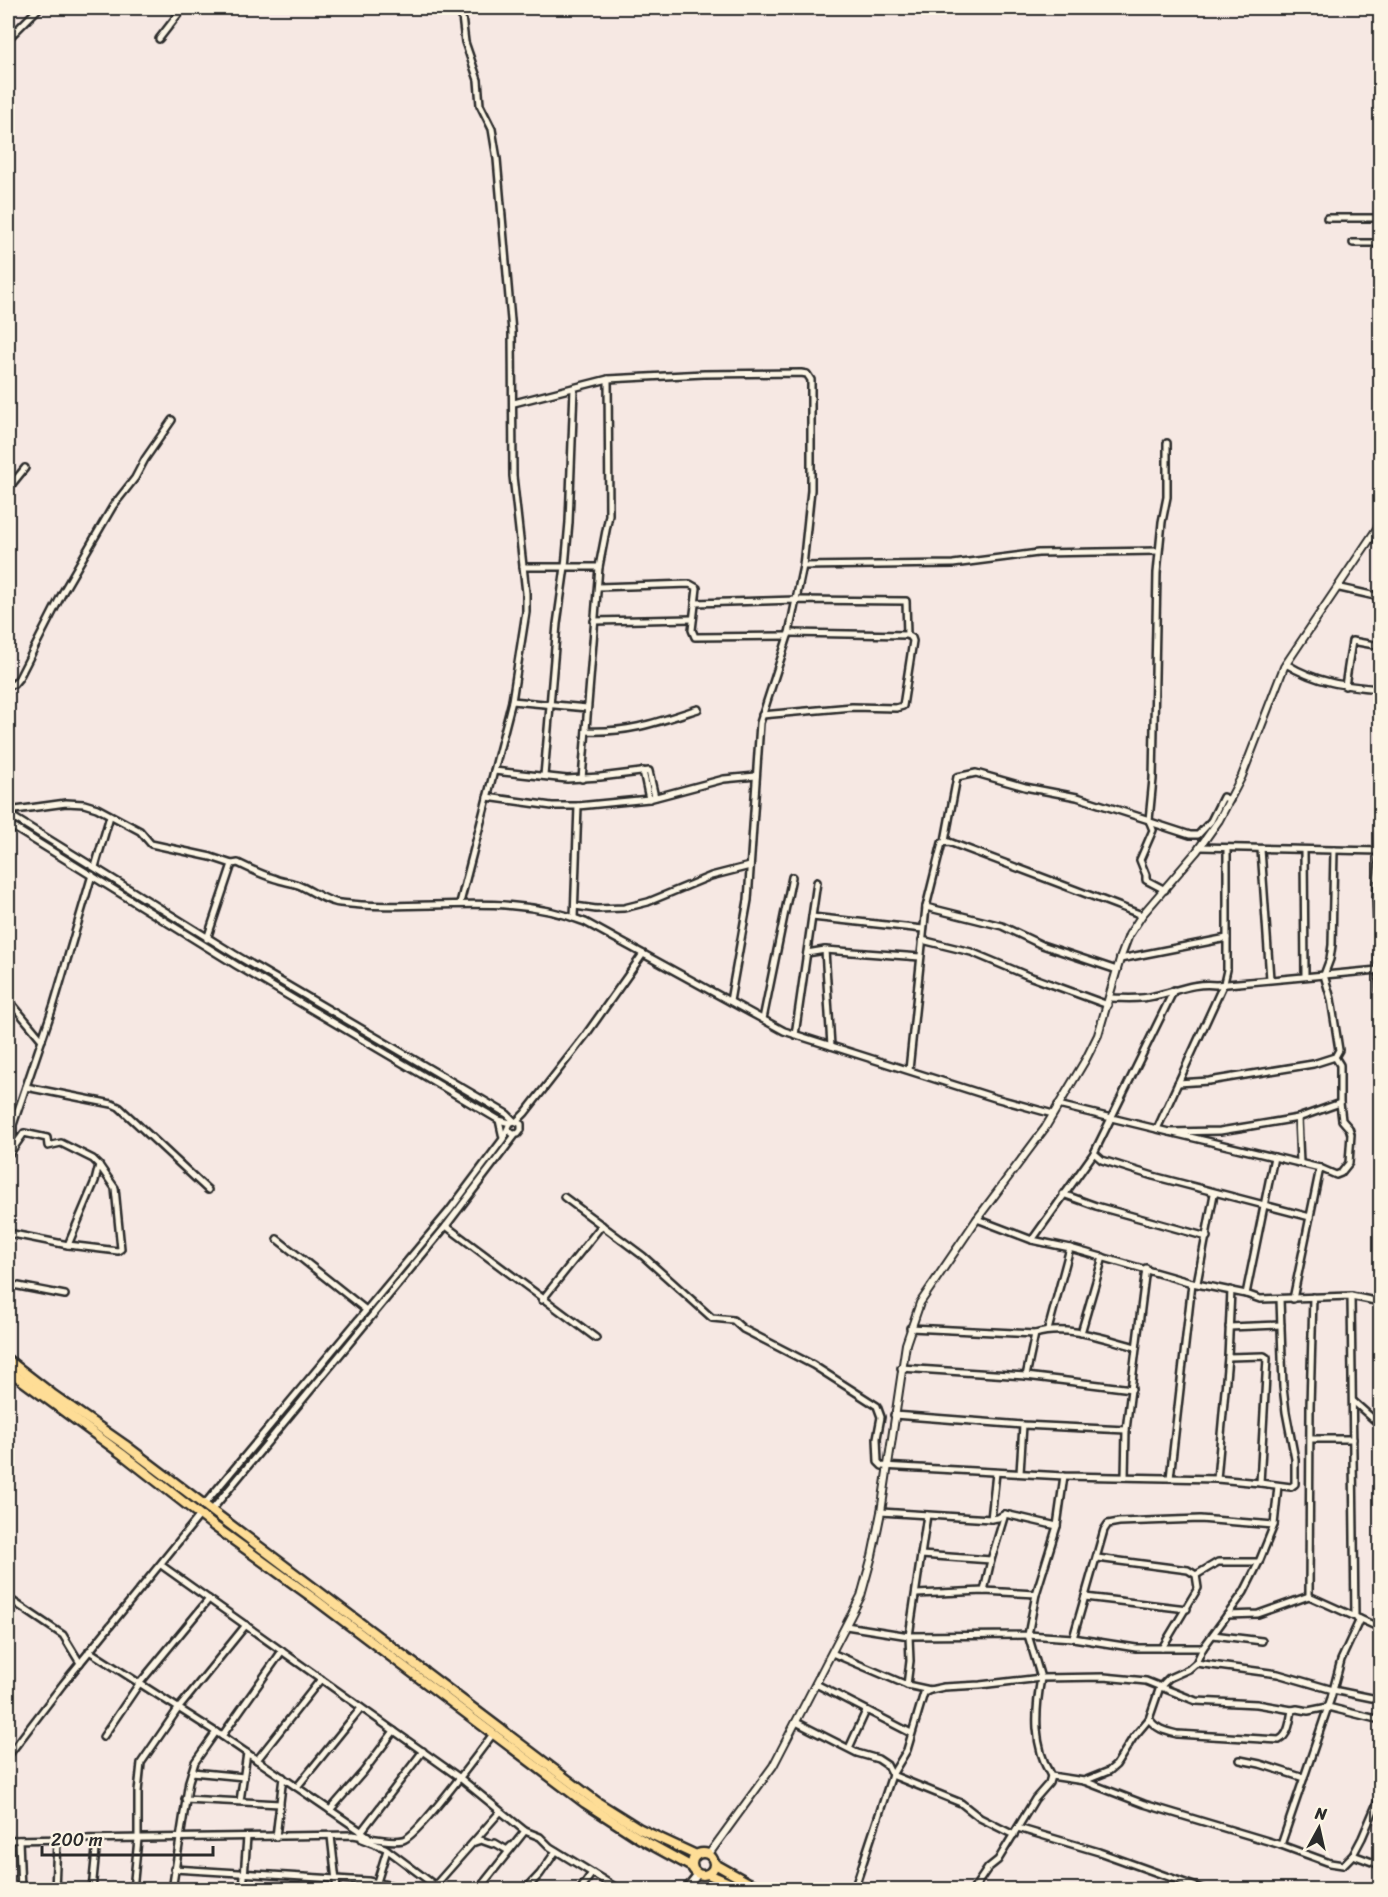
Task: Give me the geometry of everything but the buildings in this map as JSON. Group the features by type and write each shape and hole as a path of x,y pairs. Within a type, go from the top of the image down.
{"highway":[{"path":"8,1360 597,1802 640,1828 696,1855"},
{"path":"8,1370 603,1816 695,1870 745,1890"},
{"path":"695,1870 692,1860 702,1852 709,1854 715,1864 766,1890"},
{"path":"708,1874 713,1870 715,1864"}],"street":[{"path":"8,39 39,8"},
{"path":"159,39 183,8"},
{"path":"460,8 465,42 478,80 480,105 492,129 497,159 512,332 513,476 524,567 526,612 512,701 460,903"},
{"path":"1327,218 1380,218"},
{"path":"1353,243 1380,243"},
{"path":"514,403 608,379 704,374 807,374 811,381 811,490 803,566 788,634 762,715 748,900 730,1001"},
{"path":"582,779 594,621 609,515 608,379"},
{"path":"544,776 557,624 569,522 574,388"},
{"path":"8,685 14,684 19,678 63,592 102,524 172,420"},
{"path":"1165,890 1146,880 1140,860 1153,830 1150,821 1158,551 1167,497 1167,443"},
{"path":"8,489 25,468"},
{"path":"709,1854 765,1781 846,1626 865,1584 881,1512 902,1368 910,1328 920,1303 1053,1114 1098,1035 1129,935 1142,915 1200,847 1219,820 1242,777 1277,682 1286,664 1340,588 1380,524"},
{"path":"803,566 942,565 1038,553 1158,551"},
{"path":"524,567 600,567"},
{"path":"598,587 690,584 697,588 692,634 698,638 788,634 907,635 912,638 903,706 841,708 762,715"},
{"path":"1340,588 1380,597"},
{"path":"695,603 796,600 904,601 907,603 907,635"},
{"path":"594,621 693,619"},
{"path":"1345,686 1352,641 1380,646"},
{"path":"1286,664 1312,678 1345,686 1380,689"},
{"path":"512,701 587,708"},
{"path":"586,731 624,730 698,709"},
{"path":"494,771 582,779 643,771 652,798"},
{"path":"909,1070 926,907 941,845 945,841 957,777 976,773 1025,787 1077,797 1190,835 1198,835 1211,821 1223,797 1230,800"},
{"path":"487,797 552,806 578,806 652,798 724,779 756,776"},
{"path":"8,813 66,803 91,806 140,831 151,844 211,856 232,864 238,863 339,904 372,906 460,903 531,907 574,918 795,1035 1053,1114"},
{"path":"574,918 578,806"},
{"path":"8,813 208,938 507,1114 521,1130 446,1226 207,1508"},
{"path":"95,867 110,816"},
{"path":"8,824 204,945 500,1120 516,1123"},
{"path":"945,841 1142,915"},
{"path":"1200,847 1380,851 1376,897 1380,1010"},
{"path":"1156,1130 1224,983 1227,970 1227,848"},
{"path":"1261,849 1270,979"},
{"path":"1304,850 1305,976"},
{"path":"1178,1083 1209,1081 1313,1065 1335,1057 1339,1050 1331,999 1324,975 1332,945 1334,850"},
{"path":"204,945 232,864"},
{"path":"575,906 596,909 624,908 648,902 711,876 750,866"},
{"path":"8,1156 13,1138 13,1125 42,1040 92,875"},
{"path":"763,1019 792,877"},
{"path":"795,1035 817,882"},
{"path":"926,907 1002,926 1042,945 1117,970"},
{"path":"812,917 923,929"},
{"path":"1120,959 1227,938"},
{"path":"922,940 971,952 1026,975 1109,1001 1138,999 1198,985 1378,970"},
{"path":"807,953 825,950 920,957"},
{"path":"825,950 831,1046"},
{"path":"207,1508 470,1184 508,1130 525,1113 585,1036 643,954"},
{"path":"1032,1239 1094,1152 1174,990"},
{"path":"8,999 42,1040"},
{"path":"1058,1105 1320,1167 1335,1175 1341,1173 1349,1162 1351,1134 1342,1120 1340,1065 1335,1057"},
{"path":"26,1087 119,1107 208,1190"},
{"path":"1169,1132 1220,1131 1298,1118 1340,1103"},
{"path":"1298,1118 1300,1163"},
{"path":"500,1120 503,1139"},
{"path":"508,1130 516,1134"},
{"path":"8,1156 24,1133 47,1138 48,1146 61,1143 93,1159 115,1188 122,1248 118,1251 68,1245 8,1233"},
{"path":"1094,1152 1102,1160 1214,1194 1310,1217"},
{"path":"1246,1294 1274,1157"},
{"path":"68,1245 95,1181 99,1165"},
{"path":"1293,1299 1320,1167"},
{"path":"1063,1194 1096,1206 1207,1237"},
{"path":"1170,1478 1195,1283 1207,1237 1214,1194"},
{"path":"564,1197 643,1256 711,1318 733,1320 743,1329 813,1365 877,1406 881,1417 877,1438 878,1462 882,1466 1064,1476 1217,1479 1291,1487 1294,1484 1295,1458 1286,1412 1280,1299"},
{"path":"977,1219 1032,1239 1260,1299 1351,1296 1380,1302"},
{"path":"542,1299 602,1225"},
{"path":"446,1226 596,1338"},
{"path":"277,1239 366,1310"},
{"path":"1048,1330 1070,1248"},
{"path":"1081,1333 1103,1257"},
{"path":"1125,1476 1126,1430 1146,1268"},
{"path":"8,1284 65,1295"},
{"path":"1217,1479 1228,1357 1231,1290"},
{"path":"1281,1845 1328,1707 1341,1660 1358,1618 1351,1296"},
{"path":"1309,1596 1313,1298"},
{"path":"1229,1327 1281,1325"},
{"path":"910,1328 1035,1334 1048,1330 1081,1333 1136,1347"},
{"path":"1026,1376 1035,1334"},
{"path":"1228,1357 1264,1356 1267,1358 1260,1483"},
{"path":"902,1368 1026,1376 1132,1389"},
{"path":"1353,1401 1380,1425"},
{"path":"894,1415 1126,1430"},
{"path":"1020,1473 1023,1425"},
{"path":"1311,1439 1353,1439"},
{"path":"991,1519 996,1473"},
{"path":"1064,1476 1057,1526 1036,1594 1028,1635 1041,1678 1036,1716 1038,1739 1042,1762 1051,1776 1084,1781 1144,1804 1281,1845 1330,1863 1343,1865 1353,1856 1380,1796"},
{"path":"1084,1781 1109,1771 1116,1764 1149,1719 1160,1687 1169,1678 1189,1669 1196,1663 1203,1647 1244,1592 1274,1525 1278,1485"},
{"path":"881,1512 991,1519 1005,1514 1057,1526"},
{"path":"984,1591 1005,1514"},
{"path":"8,1756 89,1651 200,1515"},
{"path":"907,1685 910,1661 909,1636 927,1515"},
{"path":"1073,1638 1104,1530 1108,1524 1200,1519 1274,1525"},
{"path":"921,1556 991,1560"},
{"path":"1097,1558 1188,1570 1196,1575 1198,1588 1162,1648"},
{"path":"1196,1575 1218,1562 1259,1562"},
{"path":"160,1565 423,1751 525,1831 540,1837 556,1851 620,1890"},
{"path":"916,1594 984,1591 1036,1594"},
{"path":"1227,1615 1258,1614 1309,1596 1380,1628"},
{"path":"1085,1597 1187,1609"},
{"path":"8,1598 63,1635 80,1663"},
{"path":"103,1737 139,1684 209,1599"},
{"path":"133,1890 141,1763 178,1709 246,1625"},
{"path":"846,1626 909,1636 1028,1635 1073,1638 1136,1648 1203,1647"},
{"path":"1213,1635 1262,1641"},
{"path":"89,1651 219,1734 369,1837"},
{"path":"172,1890 185,1799 192,1772 202,1750 219,1734 282,1651"},
{"path":"832,1653 907,1685 930,1690"},
{"path":"1196,1663 1278,1674 1333,1690 1372,1698"},
{"path":"854,1890 892,1774 907,1750 924,1693 930,1690 1041,1678 1104,1677 1146,1681 1196,1701 1257,1704 1308,1711 1328,1707 1380,1720"},
{"path":"257,1760 321,1679"},
{"path":"816,1684 911,1733"},
{"path":"297,1787 361,1708"},
{"path":"1149,1719 1161,1730 1177,1734 1279,1740 1288,1729 1292,1710"},
{"path":"849,1748 866,1711"},
{"path":"796,1722 857,1753 878,1759 887,1766 892,1774 961,1803 980,1818 1014,1834"},
{"path":"330,1810 364,1771 394,1731"},
{"path":"8,1840 352,1835 406,1839 460,1778 493,1734"},
{"path":"361,1832 423,1751"},
{"path":"240,1801 247,1753"},
{"path":"1240,1760 1304,1778"},
{"path":"192,1772 244,1777"},
{"path":"973,1890 988,1868 998,1860 1035,1799 1049,1783 1051,1776"},
{"path":"276,1837 283,1777"},
{"path":"185,1799 280,1804"},
{"path":"433,1888 500,1812"},
{"path":"1018,1828 1099,1852 1204,1890"},
{"path":"472,1844 480,1840 495,1843 507,1850 525,1831"},
{"path":"478,1890 525,1831"},
{"path":"352,1835 387,1850 433,1888 441,1890"},
{"path":"331,1836 337,1890"},
{"path":"243,1890 247,1837"},
{"path":"19,1840 21,1890"},
{"path":"55,1890 57,1840"},
{"path":"92,1890 97,1840"},
{"path":"377,1882 387,1850"},
{"path":"525,1890 556,1851"},
{"path":"1353,1856 1380,1865"},
{"path":"174,1869 377,1882 412,1890"},
{"path":"685,1890 695,1870"},
{"path":"580,1890 592,1873"}]}
